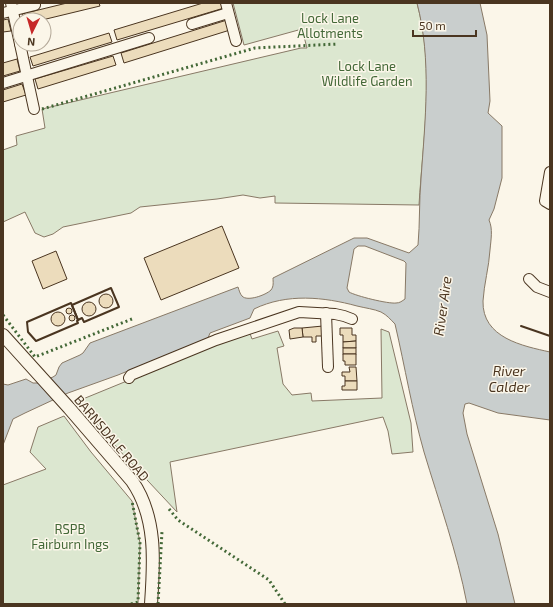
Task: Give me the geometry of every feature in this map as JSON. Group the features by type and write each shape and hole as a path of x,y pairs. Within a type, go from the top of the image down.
{"main road":[{"name":"BARNSDALE ROAD","path":"3,335 132,481 139,492 148,515 152,533 151,604"}],"street":[{"path":"12,19 9,9 35,4"},
{"path":"192,24 227,8 236,41"},
{"path":"3,83 148,38"},
{"path":"22,52 34,108"},
{"path":"550,172 544,201 550,204"},
{"path":"529,279 536,287 550,292"},
{"path":"129,378 132,375 216,340 299,312 326,313 352,319"},
{"path":"326,313 328,367"}],"green space":[{"path":"233,3 417,3 422,28 427,78 425,129 419,205 275,203 275,196 260,198 243,195 140,207 131,213 63,227 53,234 44,237 35,233 25,212 3,222 3,150 17,145 16,136 45,128 42,109 301,48 307,48 302,29 244,45"},
{"path":"381,329 389,332 411,423 413,452 392,454 388,431 383,417 170,462 177,512 119,450 78,401 249,331 252,339 278,331 284,346 277,348 283,384 292,395 311,393 312,401 382,398"},
{"name":"RSPB Fairburn Ings","path":"64,416 91,452 132,501 140,543 138,604 3,604 3,485 46,469 30,452 38,427"}],"water":[{"path":"417,3 480,3 487,35 490,101 488,113 502,126 502,178 494,209 489,220 491,234 483,301 484,314 489,324 506,338 528,347 550,352 550,420 498,413 469,403 465,404 463,413 467,434 498,534 515,604 467,604 453,546 424,452 395,324 378,311 332,300 306,298 267,304 254,309 250,318 210,333 208,338 118,375 68,393 13,419 3,445 3,384 8,385 26,379 33,383 38,383 53,377 56,375 62,363 83,353 90,343 238,287 244,298 261,296 271,290 273,286 273,278 354,238 367,238 409,253 418,245 426,91 425,46","holes":["358,246 365,246 406,263 405,299 401,302 392,303 365,298 349,292 347,288 354,249"]}],"building":[{"path":"67,3 99,3 100,6 52,18 52,12 30,12"},
{"path":"203,3 222,3 224,8 117,40 114,30"},
{"path":"8,19 11,31 3,32 3,20"},
{"path":"227,20 230,30 124,63 121,53"},
{"path":"109,33 112,42 33,66 30,57 46,52 52,52 52,50"},
{"path":"113,56 116,65 38,89 35,79"},
{"path":"17,59 20,71 3,76 3,63"},
{"path":"22,84 26,95 3,102 3,90"},
{"path":"222,226 239,268 161,300 144,258"},
{"path":"56,251 67,279 43,289 32,261"},
{"path":"103,294 109,294 113,298 113,304 109,308 103,308 99,304 99,298"},
{"path":"86,302 92,302 96,306 96,312 92,316 86,316 82,312 82,306"},
{"path":"69,308 72,311 69,314 66,311"},
{"path":"55,312 61,312 65,316 65,322 61,326 55,326 51,322 51,316"},
{"path":"72,315 75,318 72,321 69,318"},
{"path":"323,326 323,336 316,336 316,342 312,342 312,337 303,337 302,328"},
{"path":"294,328 302,328 303,337 290,339 289,330"},
{"path":"340,328 352,328 352,335 356,335 356,341 343,342 343,335 340,335"},
{"path":"356,341 356,348 343,348 343,342"},
{"path":"343,348 356,348 356,354 343,354"},
{"path":"343,354 356,354 356,365 345,365 345,361 343,361"},
{"path":"349,367 356,367 357,381 345,381 345,376 342,376 342,372 350,372"},
{"path":"345,381 357,381 357,390 342,390 342,386 345,386"}],"hedge":[{"path":"42,109 255,48 338,44"},
{"path":"3,315 35,357 132,319"},
{"path":"131,604 138,602 140,543 132,501"},
{"path":"169,509 178,520 269,580 285,604"},
{"path":"158,604 162,531"}],"wall":[{"path":"111,288 119,307 84,322 82,318 78,320 72,305 111,288"},
{"path":"71,303 78,323 36,341 28,332 27,322 71,303"},
{"path":"521,326 550,336"}],"park label":[{"name":"Lock Lane Allotments","path":"330,26"},
{"name":"Lock Lane Wildlife Garden","path":"367,74"}],"water label":[{"name":"River Aire","path":"442,306"},
{"name":"River Calder","path":"509,378"}]}
